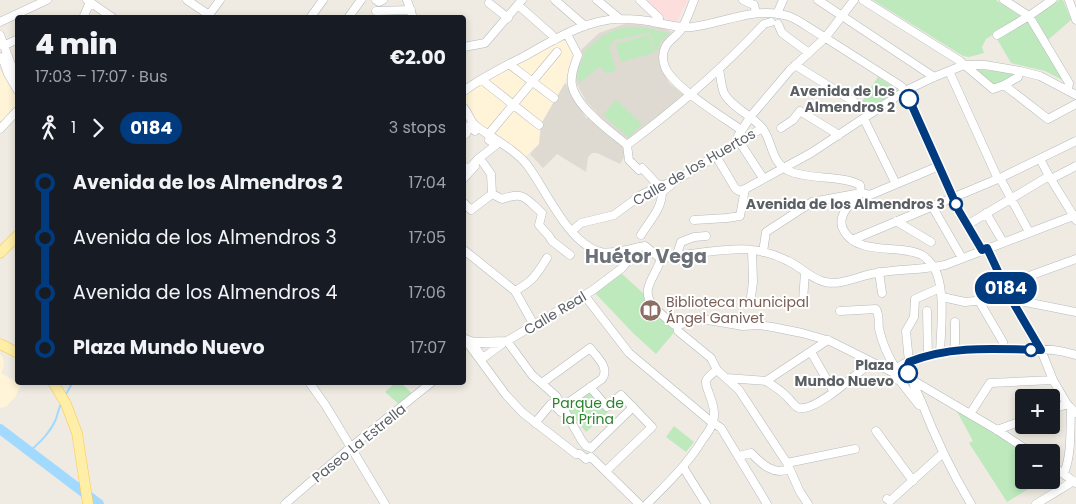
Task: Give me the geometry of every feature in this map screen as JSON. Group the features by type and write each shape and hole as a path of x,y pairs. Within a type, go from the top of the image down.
{"main road":[{"path":"0,253 15,238"},
{"path":"0,344 15,352"},
{"path":"55,385 66,404 77,432 88,504"}],"street":[{"path":"0,22 47,0"},
{"path":"187,0 209,15 220,0"},
{"path":"312,15 323,0"},
{"path":"350,15 360,0"},
{"path":"376,0 379,2 383,0"},
{"path":"376,11 412,14 407,0"},
{"path":"555,0 585,26"},
{"path":"597,0 620,19"},
{"path":"640,0 655,13 659,18 659,23"},
{"path":"694,0 680,31 669,40 664,49 665,68 670,76 692,94 741,130"},
{"path":"743,0 754,5 756,12"},
{"path":"627,145 692,94 719,70 764,24 781,22 777,14 783,0"},
{"path":"818,0 841,17 934,76"},
{"path":"763,178 739,141 738,136 741,130 794,65 825,38 854,0"},
{"path":"863,0 964,64 993,89 1018,77 1020,71"},
{"path":"1004,0 1027,17 1068,83 1068,90"},
{"path":"997,35 1052,0"},
{"path":"1069,0 1076,20"},
{"path":"84,15 89,1 109,15"},
{"path":"466,47 485,44 520,2 526,12 552,35 555,40"},
{"path":"489,3 508,18"},
{"path":"466,90 509,64 585,26 620,19 682,27 720,22 756,12 777,14 794,19 901,86 967,224 985,249 1011,299 1041,350 1053,380 1071,408 1073,420 1064,473"},
{"path":"774,23 782,32 809,53"},
{"path":"567,34 578,55 572,78 572,86 575,92 588,112 627,145 629,160 639,170 642,168 659,186"},
{"path":"0,36 4,66 15,86"},
{"path":"2,47 15,40"},
{"path":"2,47 15,77"},
{"path":"488,135 557,52"},
{"path":"509,64 554,98"},
{"path":"716,156 735,188 740,191 811,153 905,91 934,76 964,64 985,65 1040,76 1076,95"},
{"path":"794,65 872,113"},
{"path":"4,66 15,80"},
{"path":"719,70 726,96 751,116 762,128 773,154 782,167 799,174 857,184 861,188 861,193"},
{"path":"949,70 999,178 1029,232"},
{"path":"482,80 539,125"},
{"path":"1004,85 1048,119 1076,104"},
{"path":"780,128 792,120 800,111 839,135"},
{"path":"0,129 15,113"},
{"path":"467,119 527,165 547,209"},
{"path":"864,119 896,184"},
{"path":"466,134 469,126 496,145 470,168 466,167"},
{"name":"Calle de los Huertos","path":"572,231 581,223 614,215 641,195 674,181 762,128"},
{"path":"852,240 999,178 1076,140"},
{"path":"466,176 481,160 502,145"},
{"path":"923,410 903,372 870,362 828,340 772,327 759,325 742,326 702,319 677,325 673,324 652,306 648,299 648,289 661,259 677,254 739,248 763,252 789,261 817,280 833,283 879,272 945,265 1029,232 1076,217 1050,178 1040,159"},
{"path":"481,160 491,174 492,194"},
{"path":"763,252 766,232 812,202 861,193 870,195 939,166"},
{"path":"967,224 1010,198 1076,166"},
{"path":"641,235 661,206 662,192 674,181"},
{"path":"694,220 740,216 745,189"},
{"path":"861,193 851,203 842,217 842,229 852,240 864,246 912,252 922,256 934,267 942,297 940,353"},
{"path":"492,194 502,199 516,194 520,195 547,209 587,245 600,252 630,252"},
{"path":"466,205 471,210 492,194"},
{"path":"932,206 962,258"},
{"path":"547,209 539,225 554,244 570,255"},
{"path":"986,213 1003,242"},
{"path":"896,221 931,242"},
{"path":"677,254 681,242 694,236 706,236"},
{"name":"Calle Real","path":"466,340 474,342 507,341 585,296 622,268 630,252 639,247 645,246 661,259"},
{"path":"750,297 754,282 752,250"},
{"path":"466,252 515,291 534,326"},
{"path":"515,291 535,278 547,258"},
{"path":"1004,285 1076,259"},
{"path":"803,300 805,272"},
{"path":"879,272 882,293"},
{"path":"940,288 915,299 915,314 906,331 903,372 956,479 971,504"},
{"path":"585,296 628,353 721,428 767,504"},
{"path":"942,297 965,302 1005,298 1076,312"},
{"path":"979,301 1003,342 1004,349"},
{"path":"840,311 876,310 879,314 879,328 892,363 903,372 1018,444"},
{"path":"915,314 927,312 942,313"},
{"path":"927,312 928,356"},
{"path":"955,322 955,350"},
{"path":"677,325 678,331 711,358 717,370 739,390 788,466 808,504"},
{"path":"766,381 828,340"},
{"path":"466,341 473,346 506,395 535,423 576,454 580,454 586,459 591,456"},
{"path":"507,341 522,364 556,396 563,410 592,450 591,456"},
{"path":"466,352 473,346"},
{"path":"535,423 551,404 561,412 602,379 606,374 606,369 590,348 542,383"},
{"path":"903,372 928,356 955,350 1054,350 1076,355"},
{"path":"811,352 834,392"},
{"path":"726,378 766,381 782,391 795,405 800,408 809,407 834,392 870,362"},
{"path":"647,504 683,467 713,423 712,401 705,384 706,379 717,370"},
{"path":"970,414 990,383 1053,380"},
{"path":"311,385 352,447 385,504"},
{"name":"Paseo La Estrella","path":"285,504 428,385"},
{"path":"590,387 607,406 621,395 652,427 606,471"},
{"path":"580,454 580,450 588,447 633,407"},
{"path":"997,430 1015,423"},
{"path":"876,431 913,481"},
{"path":"739,456 751,453 765,467 783,472 788,466 855,449"},
{"path":"887,499 890,501 943,453"},
{"path":"591,456 639,504"},
{"path":"683,467 706,504"},
{"path":"1036,504 1075,482 1060,471"}],"shaded area":[{"path":"649,0 688,0 676,22 667,20 647,3"},
{"path":"627,23 663,28 672,32 662,43 659,57 660,65 669,83 684,95 628,142 612,130 586,101 575,77 577,67 583,56 581,50 599,33"},
{"path":"558,41 568,41 574,53 565,83 541,124 539,144 524,158 473,122 466,108 466,93"},
{"path":"0,69 15,93 15,108 3,122 0,120"},
{"path":"565,83 586,118 592,118 626,146 627,152 620,164 597,153 592,153 588,157 586,172 557,154 543,168 530,154 539,144 541,124"},
{"path":"0,354 3,358 4,367 1,373 15,381 15,385 21,385 15,397 6,407 0,408"}],"green space":[{"path":"873,0 996,0 1022,17 986,39 982,47 984,53 969,57 963,56"},
{"path":"1059,0 1063,0 1071,20 1048,40 1035,17"},
{"path":"1027,20 1064,81 1045,71 1011,63 997,39"},
{"path":"628,27 646,28 670,33 660,42 658,50 655,52 650,33 615,40 609,46 616,70 607,74 600,66 580,83 578,72 584,56 583,53 603,36"},
{"path":"649,35 654,53 621,62 616,44"},
{"path":"972,69 1016,73 1016,76 993,86"},
{"path":"878,77 898,90 870,109 861,103"},
{"path":"616,100 642,124 629,138 603,115"},
{"path":"621,273 644,294 676,330 656,354 595,293"},
{"path":"393,385 403,385 415,396 401,406 385,392"},
{"name":"Parque de la Prina","path":"590,391 608,412 586,432 569,411 570,405"},
{"path":"955,408 1015,446 1015,489 1028,489 1007,502 969,443 973,441"},
{"path":"674,426 694,442 686,452 666,437"}],"waterway":[{"path":"66,394 71,385"},
{"path":"29,452 51,429 61,404"},
{"path":"0,429 99,504"}],"bus line":[{"name":"0184","path":"908,373 906,369 909,362 955,350 1041,350 1011,299 987,248 982,250 959,211 909,99"}],"place":[{"name":"Avenida de los Almendros 2","path":"909,99"},
{"name":"Avenida de los Almendros 3","path":"956,204"},
{"name":"Biblioteca municipal Ángel Ganivet","path":"650,310"},
{"name":"Plaza Mundo Nuevo","path":"908,373"}],"district":[{"name":"Huétor Vega","path":"646,256"}]}
